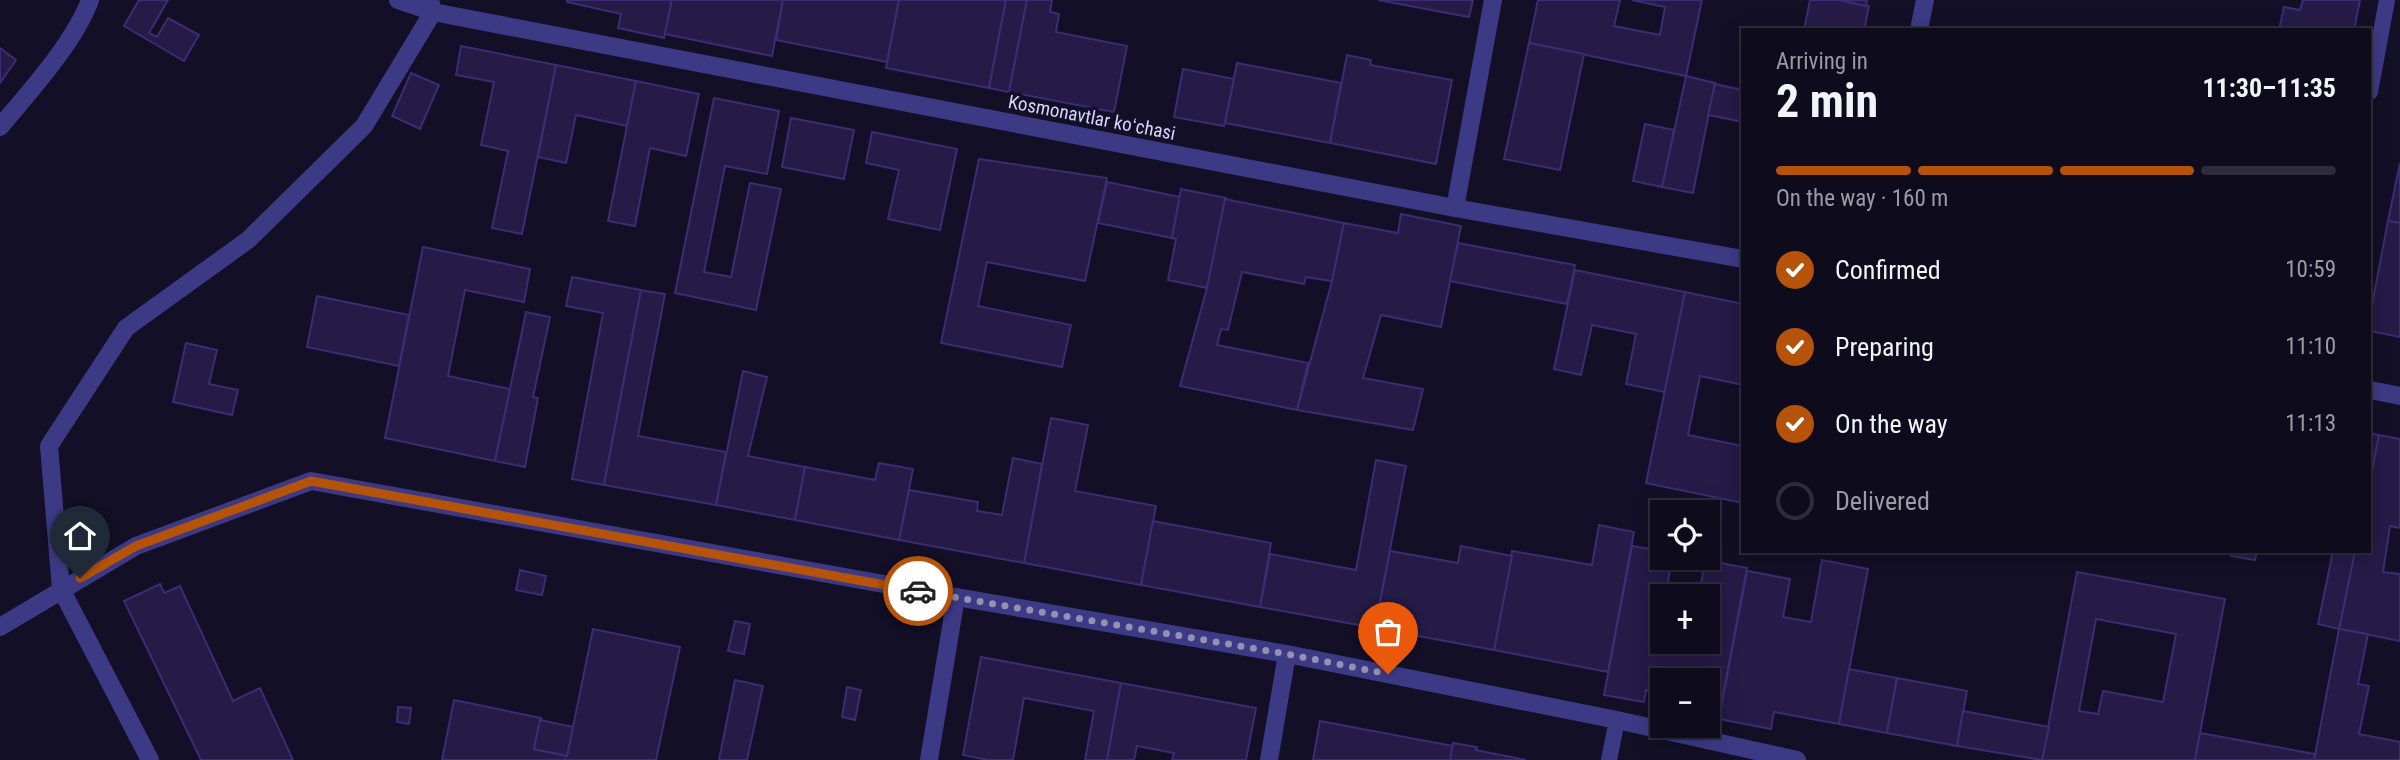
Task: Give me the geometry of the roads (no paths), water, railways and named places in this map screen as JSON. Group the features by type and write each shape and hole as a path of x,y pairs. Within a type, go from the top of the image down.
{"street":[{"path":"0,127 30,92 83,19 90,0"},
{"name":"Kosmonavtlar koʻchasi","path":"398,0 1455,208 1741,259"},
{"path":"1455,208 1493,0"},
{"path":"1919,28 1925,0"},
{"path":"150,760 61,589 50,446 126,328 248,240 364,126 432,6"},
{"path":"2371,390 2400,396"},
{"path":"0,627 136,546 311,481 1287,654 1617,720 1797,760"},
{"path":"929,760 956,597"},
{"path":"1269,760 1287,654"}],"lane":[{"path":"2371,87 2387,0"},
{"path":"1609,760 1617,720"}]}
